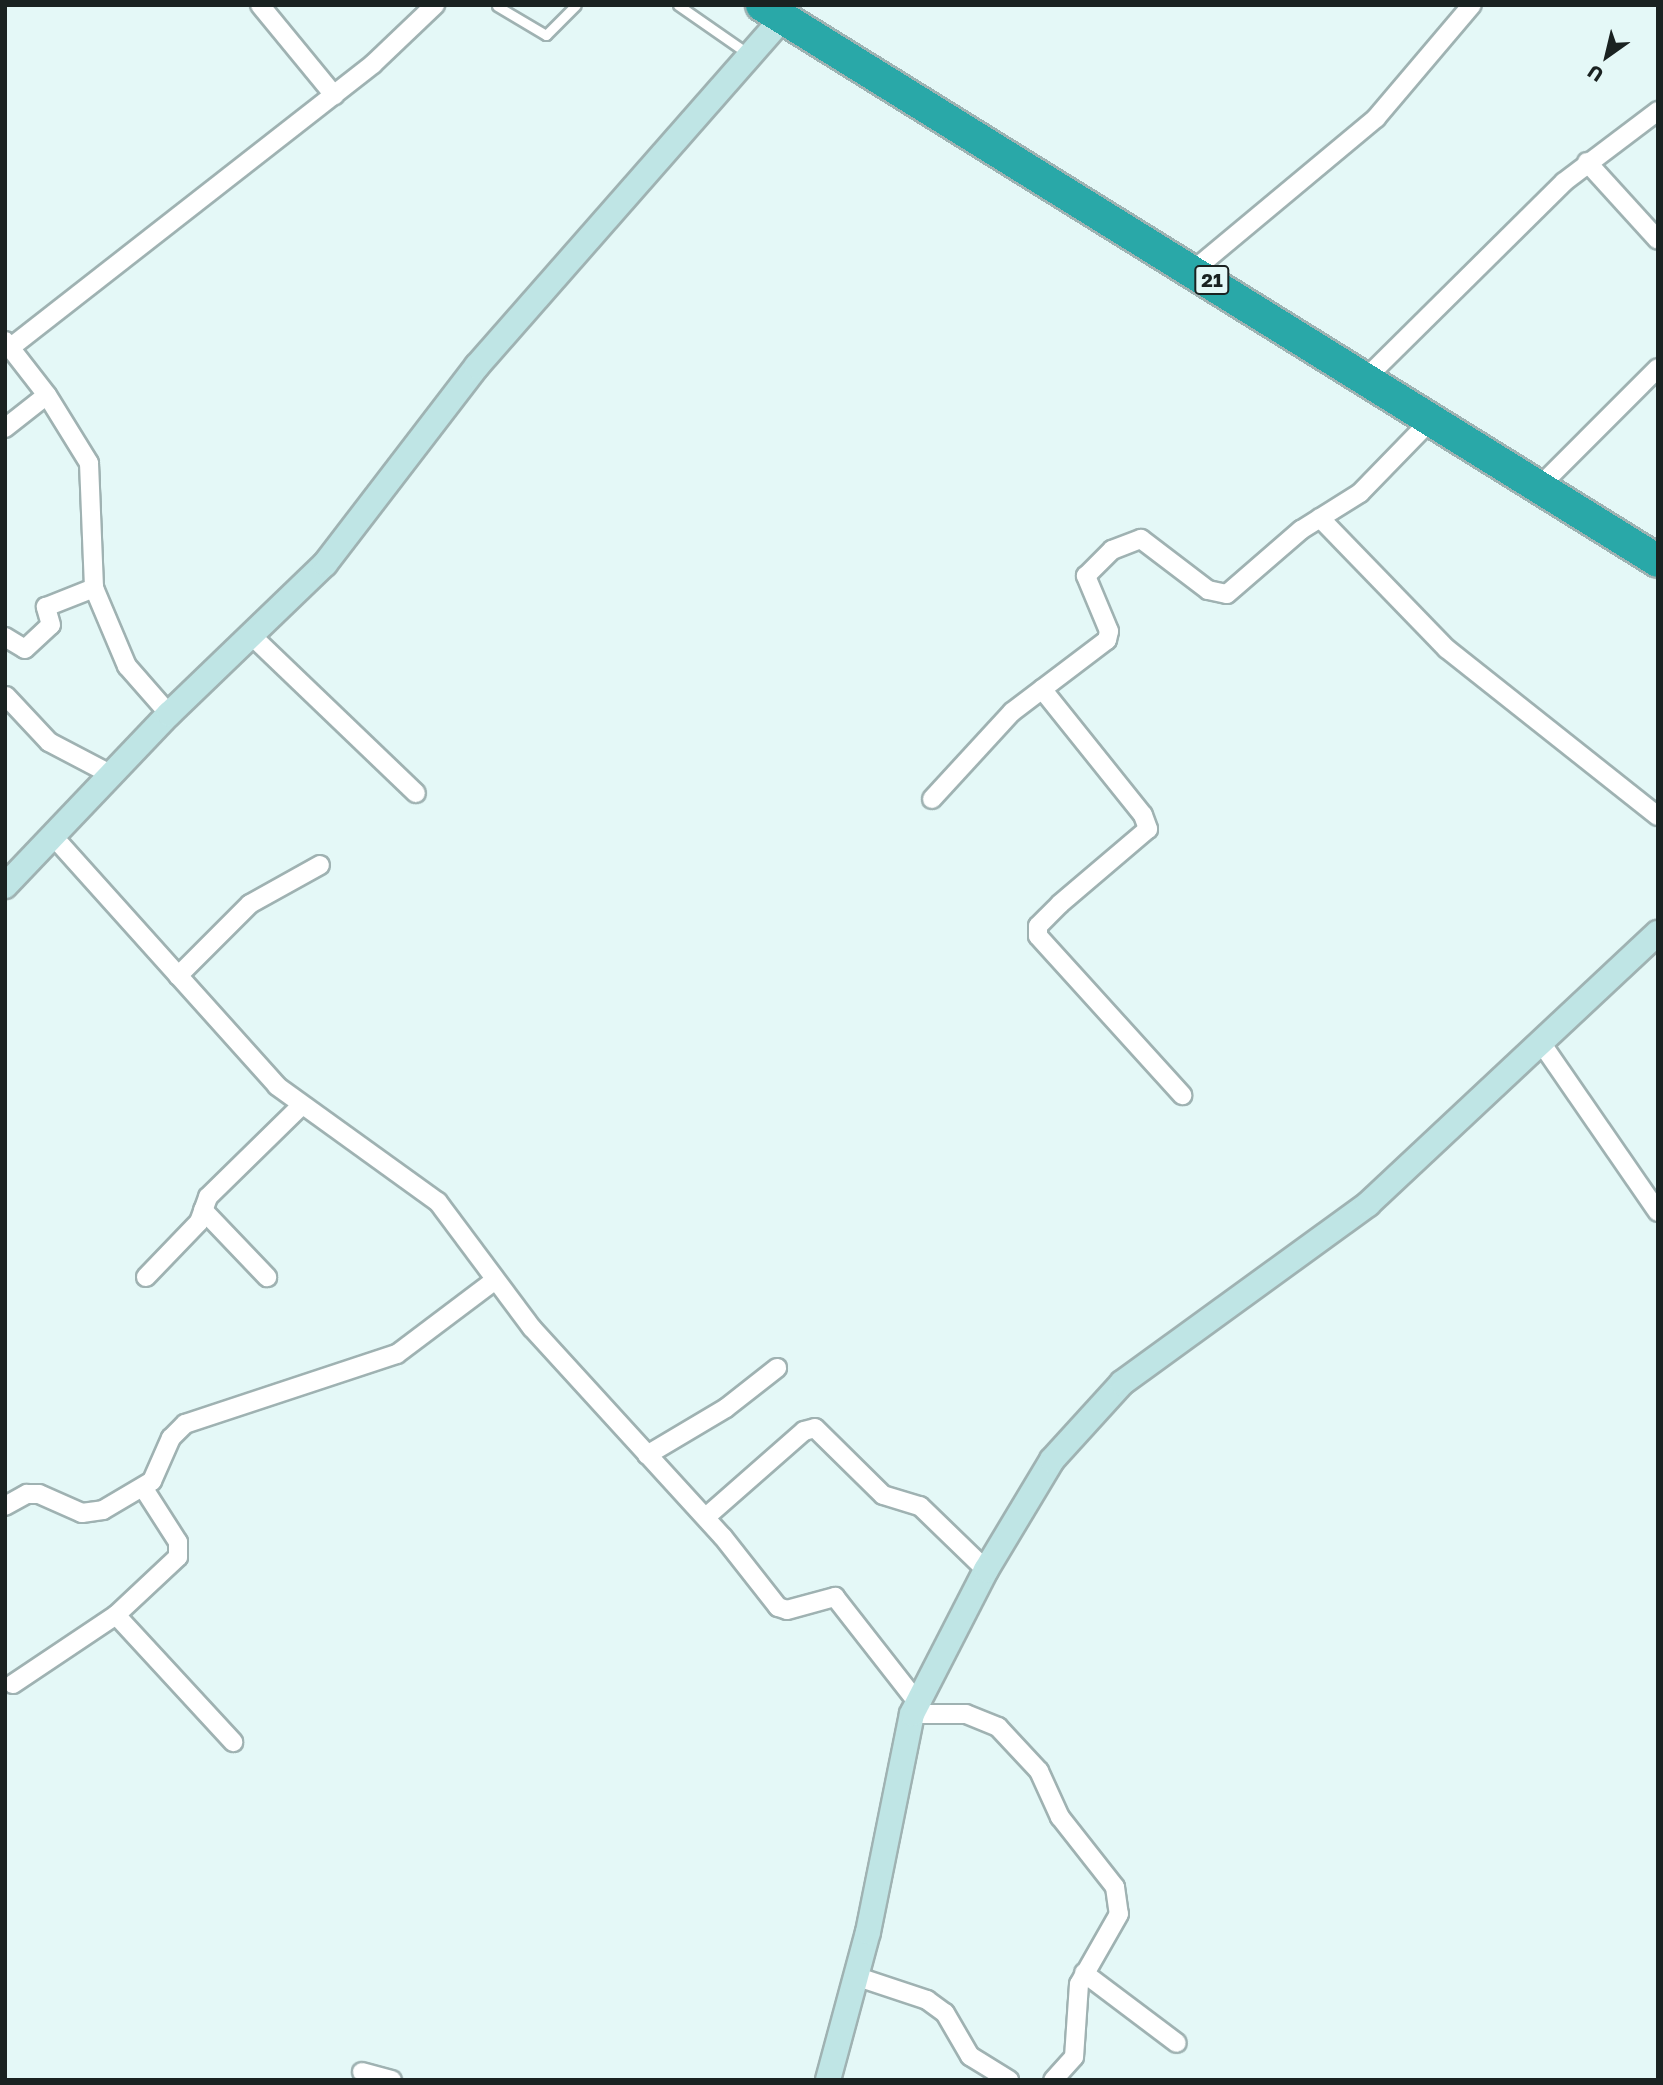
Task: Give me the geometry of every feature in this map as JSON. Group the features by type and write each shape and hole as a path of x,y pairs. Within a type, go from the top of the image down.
{"highway":[{"name":"21","path":"772,12 1195,269 1429,422 1658,561"}],"street":[{"path":"260,5 334,95"},
{"path":"169,714 127,666 94,588 89,463 47,395 8,344 195,198 334,95 435,5"},
{"path":"1195,269 1376,118 1472,5"},
{"path":"5,886 169,714 326,564 477,366 751,56 772,12"},
{"path":"1364,380 1587,162 1658,111"},
{"path":"1587,162 1658,240"},
{"path":"1537,489 1658,368"},
{"path":"5,428 47,395"},
{"path":"932,799 1012,712 1107,640 1109,631 1087,576 1112,550 1141,538 1208,590 1227,594 1321,518 1360,493 1429,422"},
{"path":"1321,518 1447,649 1658,816"},
{"path":"5,637 25,649 50,628 46,607 94,588"},
{"path":"252,636 416,793"},
{"path":"1042,689 1143,816 1148,829 1060,904 1038,926 1038,936 1182,1095"},
{"path":"6,696 49,742 110,774"},
{"path":"53,836 178,976 301,1106 438,1202 497,1285 532,1328 706,1517 782,1610 835,1598 914,1708 985,1719 1021,1746 1039,1770 1060,1817 1120,1900 1114,1926 1084,1973 1074,2057 1053,2080"},
{"path":"178,976 250,904 320,865"},
{"path":"828,2080 858,1977 914,1708 986,1570 1052,1460 1122,1383 1368,1204 1658,933"},
{"path":"1542,1044 1658,1212"},
{"path":"146,1277 199,1222 208,1197 301,1106"},
{"path":"203,1210 267,1277"},
{"path":"5,1506 27,1494 39,1494 92,1515 144,1489 156,1477 171,1438 185,1424 397,1354 497,1285"},
{"path":"647,1455 777,1368"},
{"path":"706,1517 804,1431 815,1428 883,1495 920,1506 986,1570"},
{"path":"13,1684 116,1615 180,1549 144,1489"},
{"path":"116,1615 233,1742"},
{"path":"1084,1973 1177,2043"},
{"path":"858,1977 927,2000 945,2012 970,2056 1009,2080"},
{"path":"362,2072 392,2080"}],"lane":[{"path":"497,6 546,35 576,5"},
{"path":"678,5 751,56"}]}
